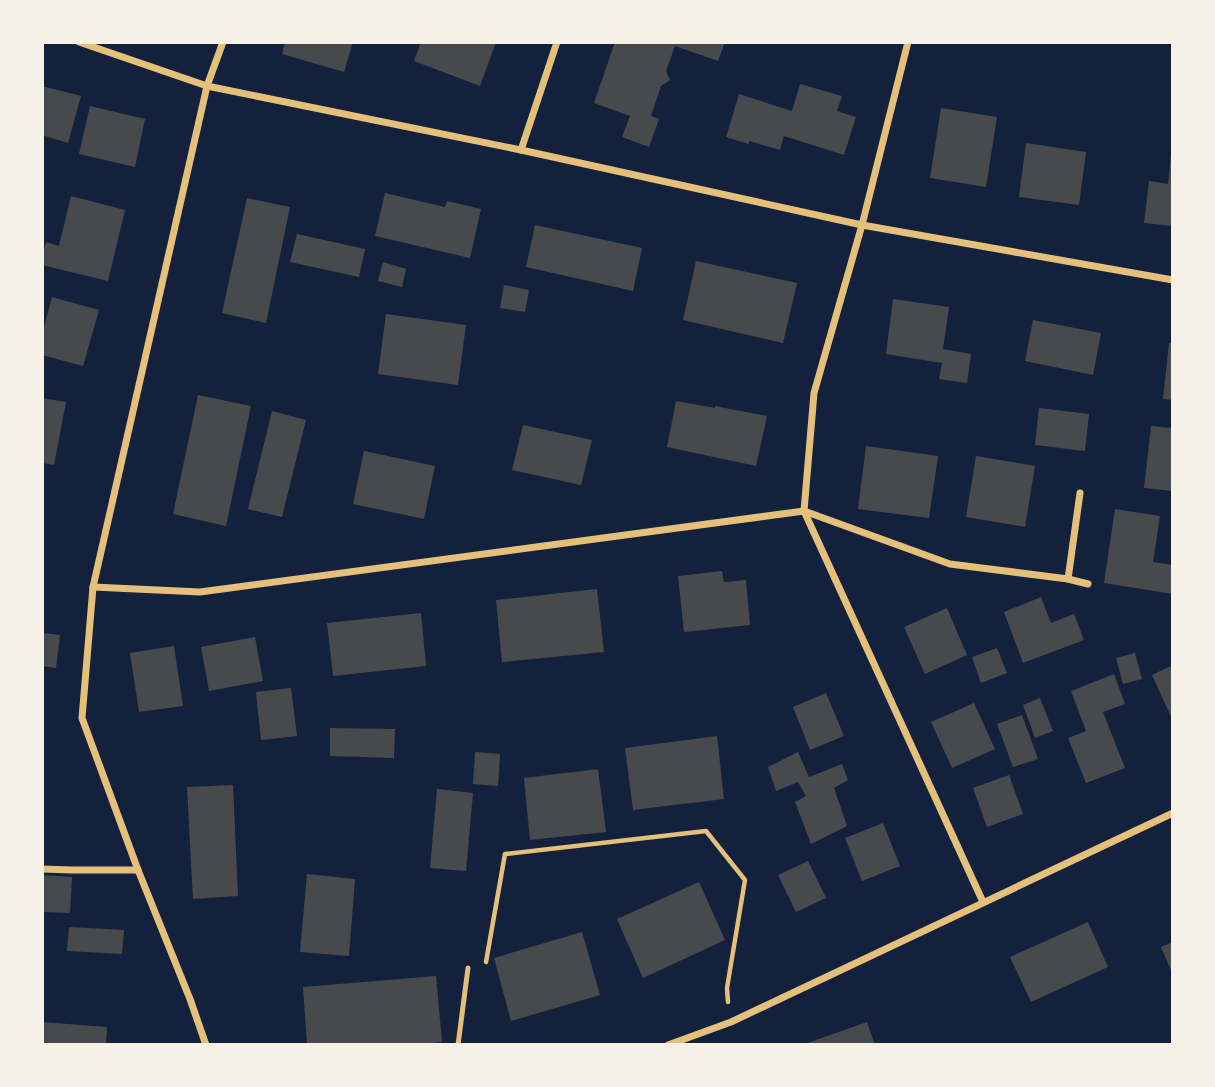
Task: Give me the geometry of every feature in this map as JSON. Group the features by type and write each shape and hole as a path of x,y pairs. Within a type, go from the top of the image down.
{"street":[{"path":"79,42 207,86 521,150 862,225 1173,280"},
{"path":"206,1045 82,718 93,587 207,86 223,42"},
{"path":"521,150 557,42"},
{"path":"908,42 862,225 814,393 804,511 983,902"},
{"path":"1068,579 1080,493"},
{"path":"93,587 200,592 804,511 950,564 1088,584"},
{"path":"668,1045 690,1041 1173,813"},
{"path":"42,869 138,870"}],"lane":[{"path":"458,1045 468,968"}],"path":[{"path":"486,962 505,854 706,831 745,880 727,988 731,1022"}],"building":[{"path":"285,42 353,42 344,72 282,54"},
{"path":"421,42 496,42 480,86 414,61"},
{"path":"615,42 725,42 718,61 675,46 666,71 670,80 661,86 651,116 659,119 649,147 622,137 630,116 594,103"},
{"path":"800,84 842,96 837,111 856,117 844,155 784,136 780,150 726,137 739,94 792,111"},
{"path":"42,86 81,96 68,143 42,135"},
{"path":"90,106 145,119 135,167 79,154"},
{"path":"941,108 997,117 986,187 930,178"},
{"path":"1026,143 1086,152 1079,205 1019,197"},
{"path":"1171,154 1173,226 1144,223 1149,181 1168,184"},
{"path":"385,193 445,207 447,201 481,209 470,258 375,236"},
{"path":"71,196 125,210 108,281 42,265 46,242 59,246"},
{"path":"247,198 290,207 266,323 222,313"},
{"path":"535,225 642,248 633,291 526,267"},
{"path":"297,234 365,249 359,277 290,262"},
{"path":"696,261 797,283 783,343 683,320"},
{"path":"383,262 406,269 402,287 378,281"},
{"path":"504,285 529,290 525,312 500,308"},
{"path":"52,297 99,310 83,366 42,355 42,334"},
{"path":"893,299 949,307 943,349 971,354 967,383 939,379 942,363 886,354"},
{"path":"386,314 466,325 458,385 378,374"},
{"path":"1033,320 1101,333 1093,375 1025,361"},
{"path":"1169,343 1173,343 1173,400 1163,399"},
{"path":"198,395 251,406 226,526 173,514"},
{"path":"42,398 66,402 54,465 42,463"},
{"path":"676,401 767,416 756,466 667,447"},
{"path":"1039,408 1089,414 1085,451 1035,445"},
{"path":"272,411 306,420 282,517 248,509"},
{"path":"523,425 592,440 581,485 512,470"},
{"path":"1151,426 1173,428 1173,491 1144,488"},
{"path":"866,446 938,456 929,518 858,509"},
{"path":"364,451 435,466 424,519 353,504"},
{"path":"976,456 1035,466 1025,527 966,517"},
{"path":"1115,509 1160,516 1153,562 1173,565 1173,594 1104,583"},
{"path":"722,571 724,582 746,580 750,625 684,632 678,576"},
{"path":"597,589 604,652 502,662 496,600"},
{"path":"1041,597 1051,623 1074,614 1084,640 1023,663 1004,612"},
{"path":"947,608 967,655 925,674 904,627"},
{"path":"421,613 426,666 333,676 327,623"},
{"path":"42,633 60,635 56,668 42,666"},
{"path":"255,637 263,681 209,691 201,647"},
{"path":"174,646 183,706 139,712 130,653"},
{"path":"997,648 1007,673 981,683 972,657"},
{"path":"1135,653 1142,679 1123,684 1116,658"},
{"path":"1173,665 1173,721 1152,675"},
{"path":"1114,674 1125,704 1103,712 1125,768 1086,783 1068,738 1086,731 1071,691"},
{"path":"291,688 297,736 261,740 256,692"},
{"path":"826,693 844,736 810,750 793,707"},
{"path":"1040,698 1053,731 1035,738 1023,705"},
{"path":"974,703 995,749 952,768 931,722"},
{"path":"1022,715 1038,759 1013,767 997,724"},
{"path":"330,728 395,729 394,758 330,756"},
{"path":"717,736 724,799 633,810 625,748"},
{"path":"475,752 500,754 498,786 473,784"},
{"path":"798,752 809,777 842,764 848,780 834,788 847,826 811,844 795,802 806,796 798,782 776,791 768,767"},
{"path":"598,769 606,832 530,840 524,778"},
{"path":"1009,775 1023,814 987,827 973,788"},
{"path":"233,785 238,896 193,899 187,787"},
{"path":"437,789 473,793 466,871 430,868"},
{"path":"883,823 900,866 862,881 845,838"},
{"path":"808,861 826,898 796,912 778,875"},
{"path":"307,874 355,879 349,956 300,952"},
{"path":"42,875 72,877 70,913 42,912"},
{"path":"699,882 725,940 643,978 617,919"},
{"path":"1088,922 1108,967 1031,1002 1010,957"},
{"path":"69,927 124,930 122,954 67,951"},
{"path":"582,932 600,995 511,1021 494,958"},
{"path":"1173,942 1173,975 1161,947"},
{"path":"436,976 442,1042 408,1045 307,1045 303,987"},
{"path":"42,1022 107,1027 106,1045 42,1045"},
{"path":"867,1022 875,1045 802,1045"}]}
